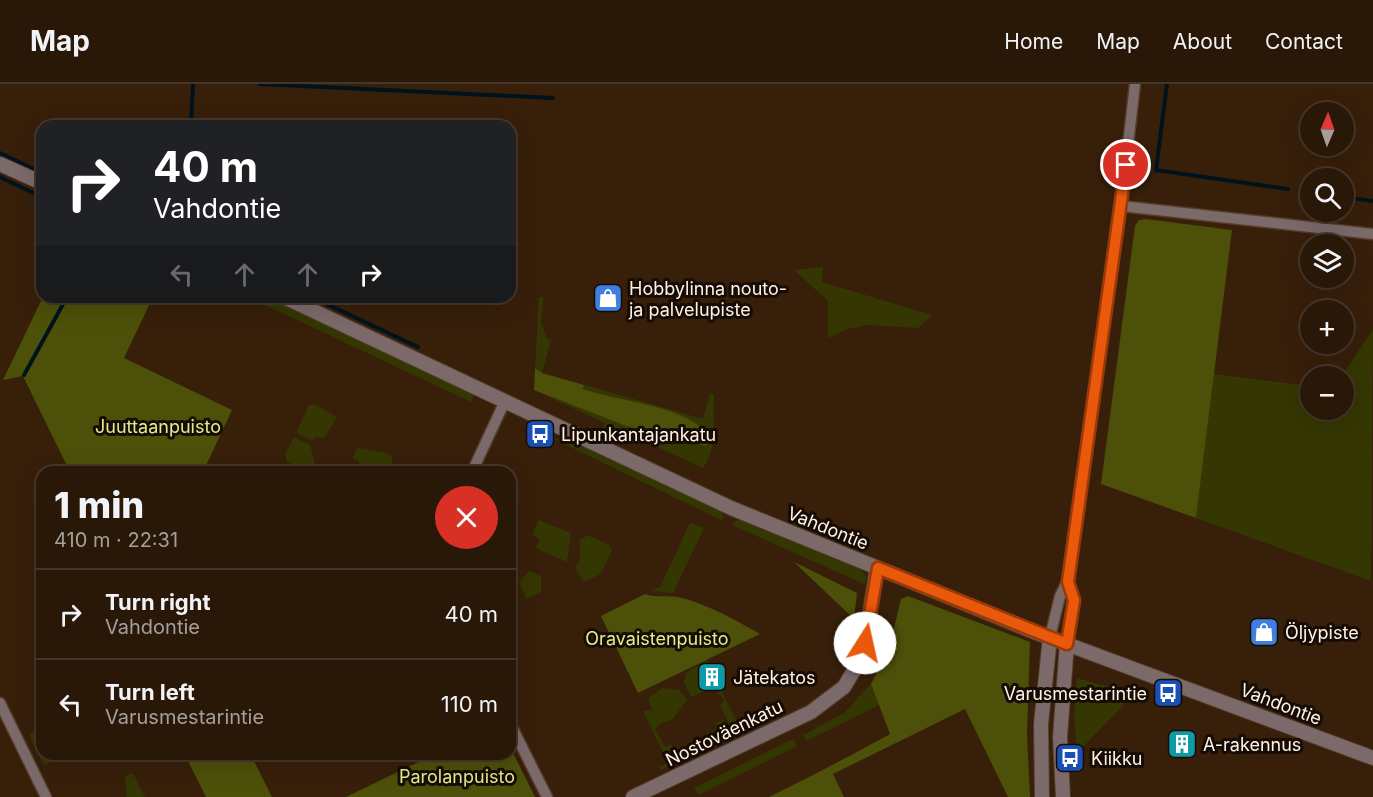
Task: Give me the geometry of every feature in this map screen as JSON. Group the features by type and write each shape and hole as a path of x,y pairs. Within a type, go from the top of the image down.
{"street":[{"path":"1042,797 1041,724 1050,638 1060,596 1068,582 1121,206 1135,84"},
{"path":"0,164 36,180"},
{"path":"1121,206 1373,234"},
{"name":"Vahdontie","path":"297,303 731,508 1050,638 1373,758"},
{"path":"475,466 505,401"},
{"name":"Nostoväenkatu","path":"633,797 811,712 839,692 859,662 878,568"},
{"path":"1063,797 1060,736 1067,644 1074,600 1068,582"},
{"path":"0,703 46,797"},
{"path":"516,735 548,797"}],"shaded area":[{"path":"823,267 822,282 932,315 918,328 866,325 844,330 828,338 828,301 794,270"},
{"path":"539,297 543,297 541,322 547,339 551,340 542,373 535,368"},
{"path":"261,303 280,303 474,395 471,402"},
{"path":"1373,329 1371,581 1196,518 1214,374 1300,385 1300,420 1354,420 1354,366 1349,366"},
{"path":"585,385 703,419 710,394 714,394 713,443 703,468 622,431 619,438 611,434 612,430 608,428 606,432 602,430 605,423 534,390 626,426 707,445 704,430 686,418 597,395 583,389"},
{"path":"309,405 316,405 337,417 324,438 317,437 312,440 296,433"},
{"path":"294,437 310,445 315,464 298,466 287,462 285,454"},
{"path":"550,437 577,444 721,512 724,518 721,520"},
{"path":"357,448 384,452 392,456 393,466 360,466 358,460 353,458"},
{"path":"539,520 571,533 567,562 535,548 540,540 532,534"},
{"path":"741,520 860,569 866,576 866,582 864,584 732,525 735,521"},
{"path":"690,523 704,528 673,593 650,591 660,587"},
{"path":"588,535 609,545 612,550 601,574 583,582 575,567 580,560 580,540"},
{"path":"529,571 541,576 541,592 526,599 519,582"},
{"path":"707,660 711,669 706,672 712,687 691,697 684,682 686,673"},
{"path":"1077,678 1134,694 1077,753 1074,714"},
{"path":"871,684 881,704 806,741 803,735 844,713"},
{"path":"663,688 679,690 687,700 672,720 661,723 655,729 665,747 671,744 674,750 682,746 692,755 661,770 659,767 668,763 643,711 652,710 648,698"},
{"path":"721,690 740,728 733,732 720,705 724,701 721,695 717,694"},
{"path":"723,720 730,737 698,753 697,745 708,740 706,734 718,728 716,723"},
{"path":"36,730 36,749 29,735"},
{"path":"793,739 797,746 698,795 694,788"},
{"path":"42,760 54,760 44,765"},
{"path":"133,773 145,797 127,797 125,776"}],"green space":[{"path":"1139,220 1232,230 1196,518 1101,484 1135,226"},
{"name":"Juuttaanpuisto","path":"40,303 150,303 124,358 232,410 206,466 67,466 23,376 3,380"},
{"path":"535,368 542,373 584,385 583,389 664,409 679,415 704,430 707,446 626,426 534,390"},
{"path":"794,562 857,593 854,619"},
{"name":"Oravaistenpuisto","path":"645,594 678,597 699,603 760,634 638,693 601,616"},
{"path":"908,596 1030,642 1027,733 1030,797 1008,797 965,709 833,774 844,797 769,797 890,734 871,684 889,649 901,599"},
{"name":"Parolanpuisto","path":"516,759 535,797 346,797 423,760"},
{"path":"188,760 254,760 272,797 206,797"}],"waterway":[{"path":"191,120 193,84"},
{"path":"260,84 553,98"},
{"path":"1167,84 1156,170 1288,189"},
{"path":"0,153 36,170"},
{"path":"0,177 36,194"},
{"path":"1354,198 1373,201"},
{"path":"24,375 64,303"},
{"path":"325,303 418,347"}],"place":[{"name":"Hobbylinna nouto- ja palvelupiste","path":"608,298"},
{"name":"Lipunkantajankatu","path":"540,434"},
{"name":"Öljypiste","path":"1264,632"},
{"name":"Jätekatos","path":"712,677"},
{"name":"Varusmestarintie","path":"1168,693"},
{"name":"A-rakennus","path":"1182,744"},
{"name":"Kiikku","path":"1070,758"}],"route":[{"path":"865,643 878,568 1067,644 1074,600 1068,582 1126,165"}]}
